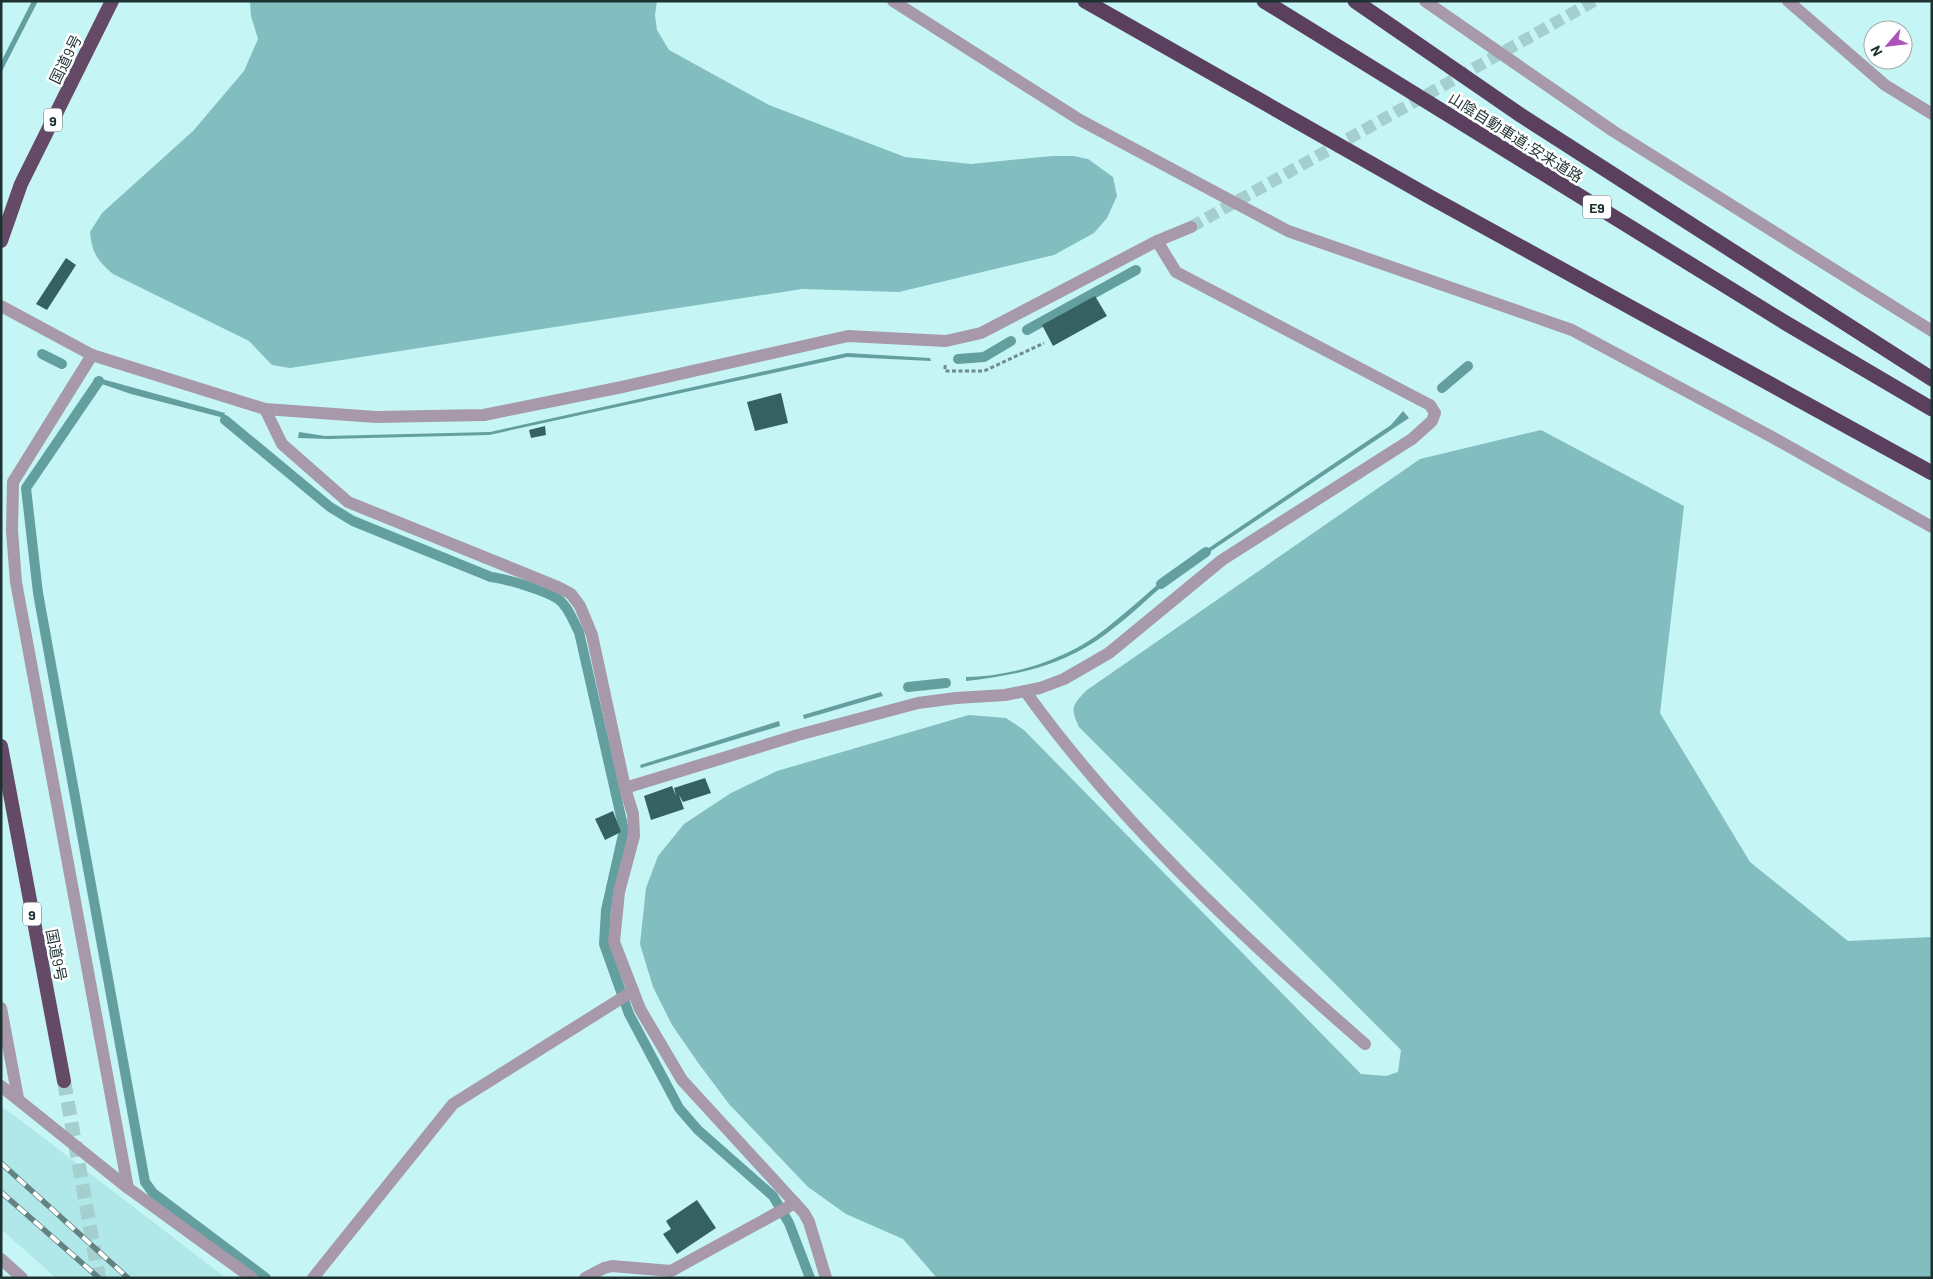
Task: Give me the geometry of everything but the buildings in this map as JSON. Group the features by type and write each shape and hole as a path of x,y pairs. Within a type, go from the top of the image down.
{"highway":[{"name":"国道9号","path":"1,241 21,184 112,1"},
{"path":"1085,1 1430,198 1932,473"},
{"name":"山陰自動車道;安来道路","path":"1264,1 1750,301 1932,409"},
{"path":"1355,1 1522,116 1932,379"},
{"name":"国道9号","path":"1,746 64,1081"}],"street":[{"path":"893,1 1080,120 1288,231 1572,330 1772,437 1932,527"},
{"path":"1425,1 1613,131 1932,331"},
{"path":"1788,1 1885,85 1932,114"},
{"path":"1,306 92,355 265,409 376,417 484,415 622,388 848,336 946,341 981,333 1157,241 1191,226"},
{"path":"625,788 798,735 918,703 1005,695 1040,688 1064,679 1109,653 1222,560 1412,439 1432,421 1435,413 1430,405 1176,272 1157,241"},
{"path":"92,355 13,482 12,531 16,582 128,1188"},
{"path":"265,409 282,444 348,502 558,587 571,594 580,606 592,635 625,788 634,814 634,836 619,892 614,942 640,1009 682,1080 795,1203 809,1222 826,1278"},
{"path":"1025,691 1100,788 1280,971 1365,1044"},
{"path":"313,1278 453,1104 633,991"},
{"path":"1,1008 18,1098"},
{"path":"1,1086 128,1188 252,1278"},
{"path":"585,1278 612,1266 671,1271 795,1203"},
{"path":"1,1259 22,1278"}],"path":[{"path":"946,341 945,371 984,371 1044,343"}],"shaded area":[{"path":"32,1 38,1 1,73 1,62"},
{"path":"250,1 657,1 655,15 657,30 669,50 769,105 905,157 971,164 1052,156 1074,156 1088,159 1113,177 1117,196 1107,218 1094,233 1054,255 899,292 802,289 290,368 272,365 249,341 113,274 96,256 90,232 102,213 193,131 244,71 258,39 251,16"},
{"path":"847,353 930,358 931,361 847,357 489,435 298,438 299,432 325,436 490,432"},
{"path":"95,377 225,413 224,418 131,394 93,381"},
{"path":"1403,411 1409,418 1196,561 1194,558 1391,425"},
{"path":"1541,430 1684,506 1660,713 1750,862 1848,941 1932,937 1932,1278 937,1278 903,1239 846,1214 808,1187 729,1104 672,1025 653,987 640,944 646,888 658,856 684,824 731,793 777,771 969,715 1006,718 1024,730 1361,1074 1386,1076 1398,1072 1401,1050 1079,727 1074,715 1074,707 1078,699 1087,690 1420,459"},
{"path":"1170,574 1173,577 1126,618 1096,641 1066,658 1017,673 966,681 966,677 1017,671 1067,653 1106,629"},
{"path":"881,692 883,696 804,719 803,715"},
{"path":"779,721 780,726 641,768 640,765"},
{"path":"1,1106 226,1278 56,1278 1,1229"}],"waterway":[{"path":"1027,330 1136,270"},
{"path":"958,359 984,357 1011,341"},
{"path":"42,354 62,364"},
{"path":"1442,388 1468,366"},
{"path":"99,381 26,488 38,593 145,1182 153,1193 266,1278"},
{"path":"225,420 330,507 353,521 491,577 515,582 544,592 562,602 579,632 624,830 606,910 604,944 629,1014 679,1108 698,1130 773,1196 789,1223 810,1278"},
{"path":"1161,584 1206,552"},
{"path":"908,687 946,683"}],"tunnel":[{"path":"1191,227 1594,1"},
{"path":"64,1081 99,1278"}],"railway":[{"path":"1,1163 128,1278"},
{"path":"1,1192 99,1278"}]}
